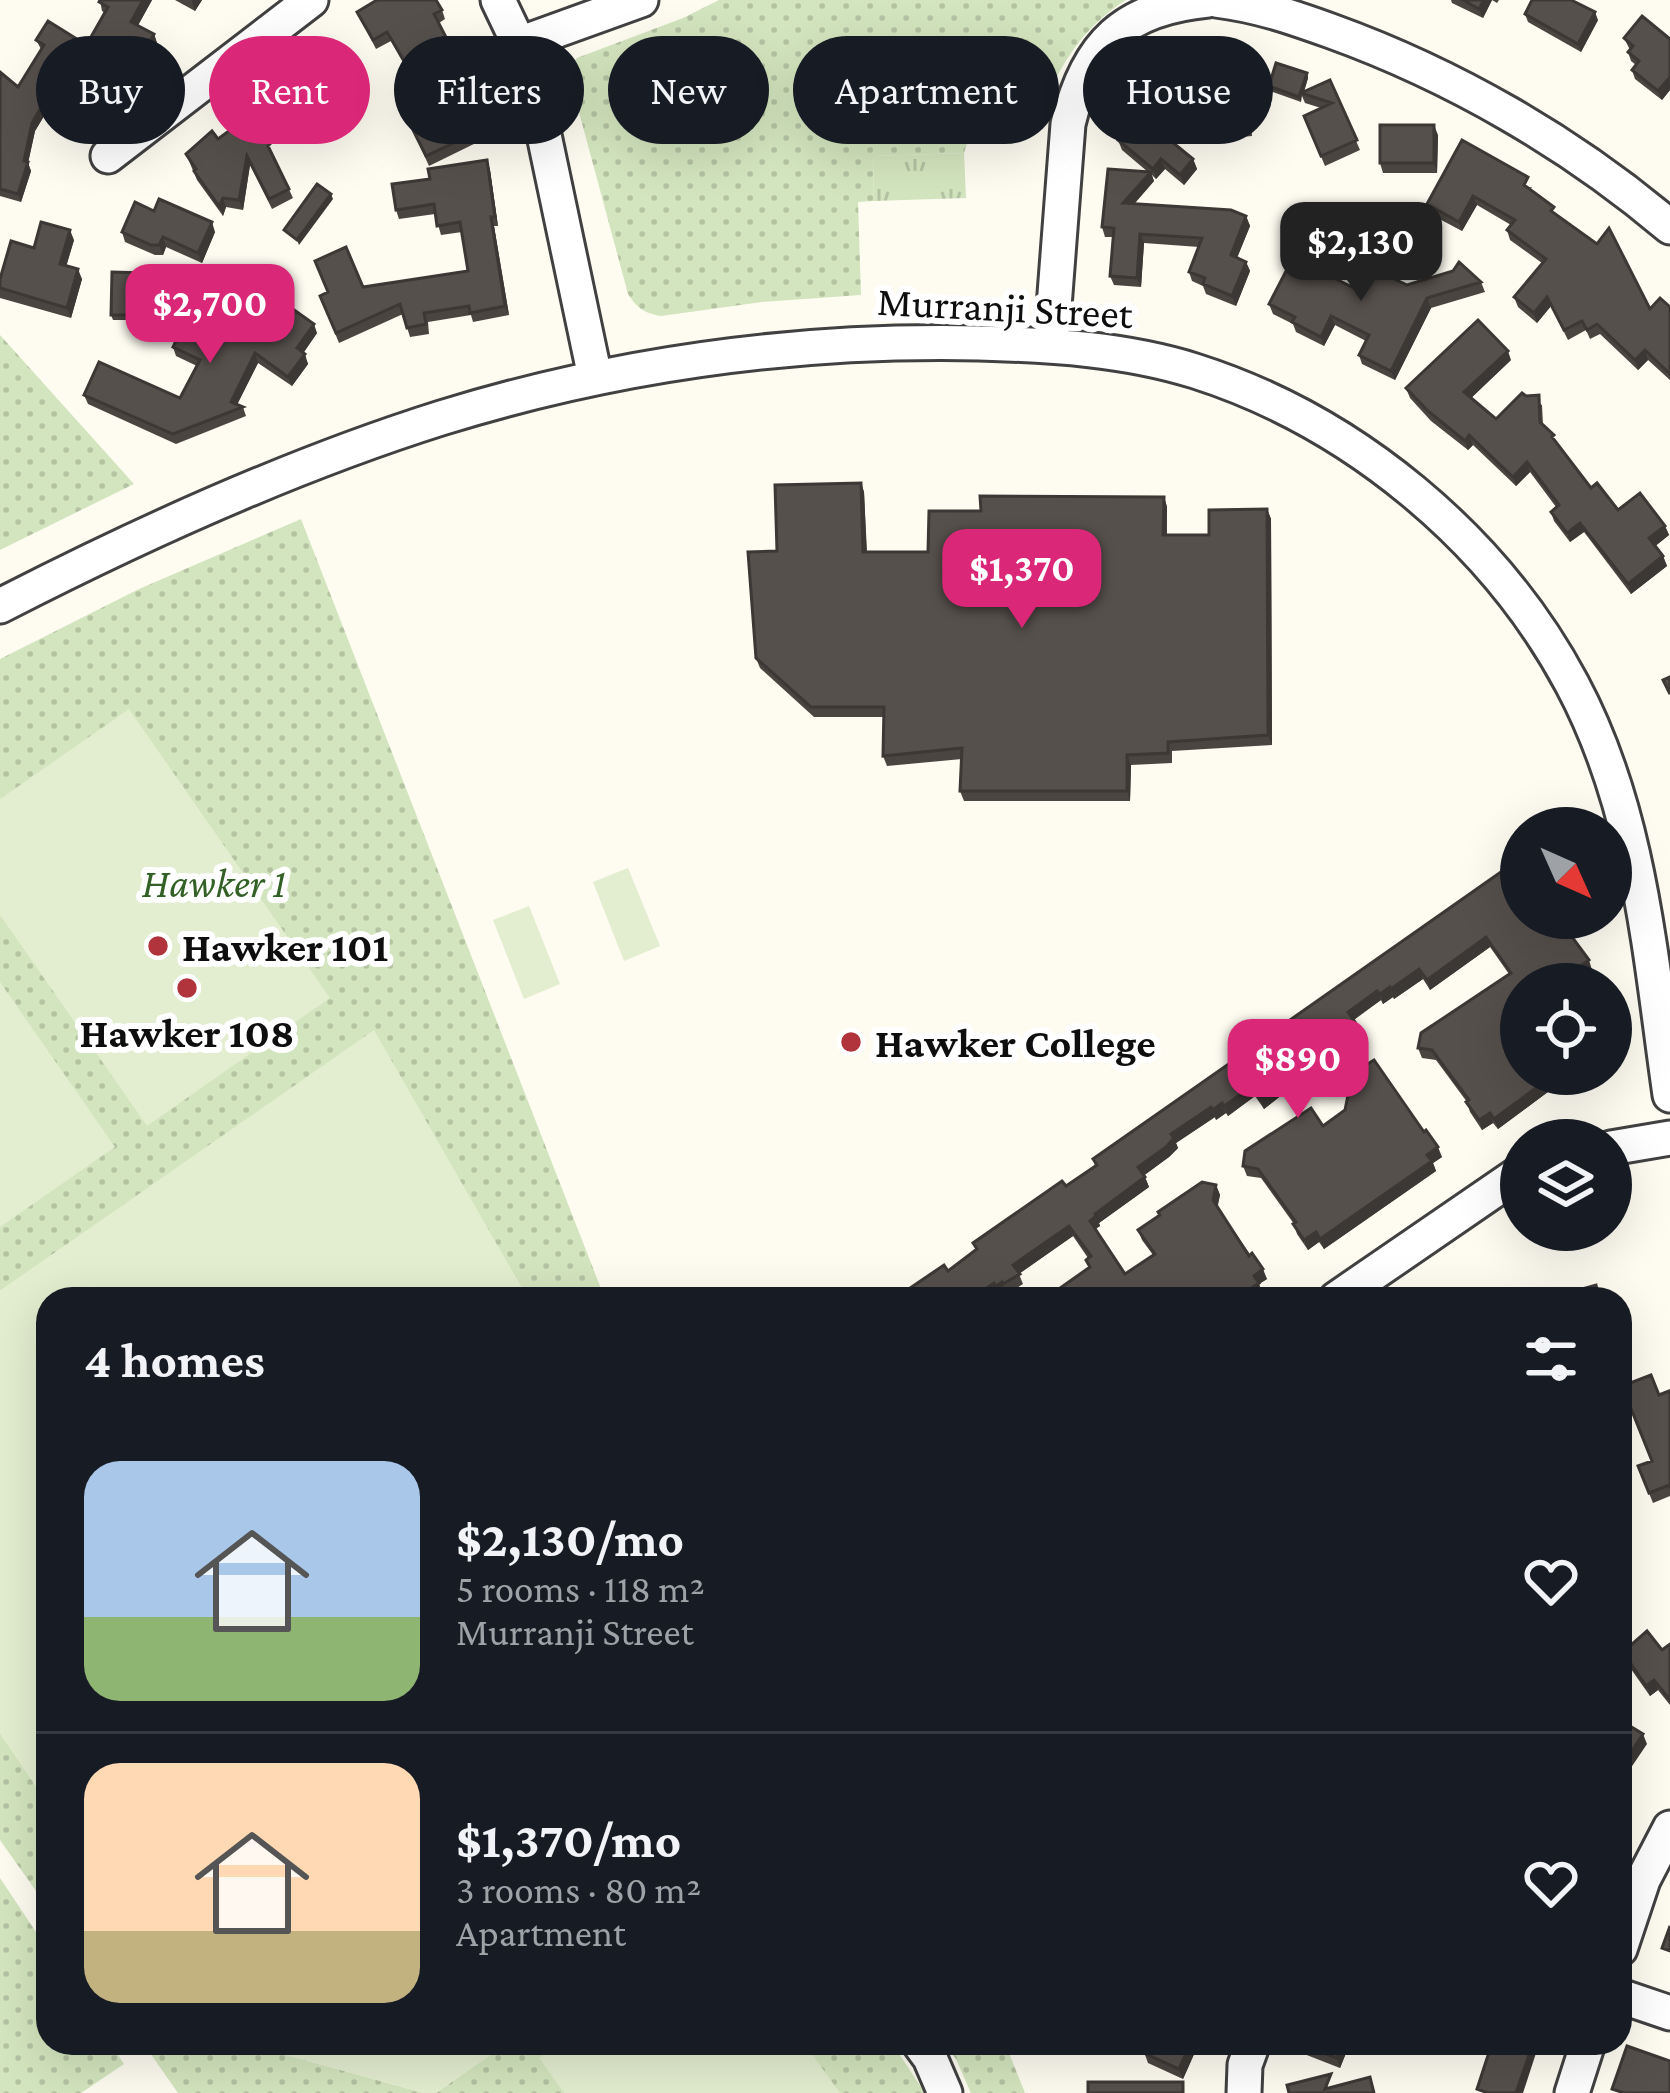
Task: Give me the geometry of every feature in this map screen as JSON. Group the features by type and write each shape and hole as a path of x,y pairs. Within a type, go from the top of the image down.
{"street":[{"path":"108,156 311,0"},
{"path":"498,0 515,36"},
{"path":"541,36 641,0"},
{"path":"1051,346 1068,124 1076,90 1092,59 1114,34 1143,15 1176,3 1270,4 1360,42 1478,97 1592,167 1670,227"},
{"path":"547,144 596,377"},
{"name":"Murranji Street","path":"0,606 165,524 358,447 426,423 596,377 720,356 850,343 1051,346 1123,354 1195,371 1300,415 1366,456 1428,504 1505,584 1555,653 1615,782 1637,864 1670,1095"},
{"path":"1632,1144 1670,1138"},
{"path":"1353,1287 1500,1186"},
{"path":"1632,1913 1670,1828"},
{"path":"1632,2000 1670,2013"},
{"path":"928,2055 945,2093"},
{"path":"1244,2093 1249,2055"},
{"path":"1572,2093 1584,2055"}],"green space":[{"path":"719,0 1126,0 1083,36 1059,74 1059,36 793,36 793,144 967,144 964,153 873,156 874,201 858,202 861,295 661,316 642,309 628,294 584,131 584,55 608,46 608,144 769,144 769,36 635,36"},
{"path":"964,153 966,198 874,201 873,156"},
{"path":"0,335 134,484 0,550"},
{"name":"Hawker 1","path":"301,519 600,1287 521,1287 374,1031 0,1291 0,659 139,589"},
{"name":"Hawker 101","path":"129,709 330,998 147,1126 0,915 0,799"},
{"path":"628,868 660,946 624,961 593,882"},
{"path":"529,906 560,984 524,999 493,920"},
{"path":"0,982 115,1147 0,1227"},
{"path":"374,1030 521,1287 36,1287 36,1786 0,1733 0,1291"},
{"path":"0,1733 36,1786 36,1891 0,1840"},
{"path":"0,1878 36,1932 36,2055 118,2055 124,2064 81,2093 0,2093"},
{"path":"151,2055 286,2055 424,2093 178,2093"},
{"path":"286,2055 490,2055 436,2093"},
{"path":"490,2055 900,2055 925,2093 436,2093"},
{"path":"813,2055 840,2093 564,2093 539,2058"},
{"path":"953,2055 1010,2055 1025,2093 971,2093"}],"building":[{"path":"143,0 131,22 153,36 92,36 108,7 99,2"},
{"path":"377,0 436,0 442,10 434,14 445,36 394,36 394,44 387,32 373,40 357,12"},
{"path":"1463,0 1484,0 1479,9"},
{"path":"1532,0 1571,0 1595,12 1578,44 1525,14"},
{"path":"1642,16 1670,39 1670,77 1658,91 1632,70 1639,61 1628,52 1633,46 1624,38"},
{"path":"48,21 72,36 39,36"},
{"path":"36,58 36,116 18,194 0,189 0,72 18,87"},
{"path":"1276,63 1307,73 1299,97 1273,87"},
{"path":"1330,80 1357,140 1321,156 1304,116 1332,103 1301,93"},
{"path":"1380,125 1434,125 1434,163 1380,163"},
{"path":"209,134 209,144 270,144 289,189 269,199 247,156 239,200 223,198 219,206 186,154"},
{"path":"1462,140 1528,177 1524,185 1597,244 1609,228 1650,309 1660,298 1670,307 1670,374 1645,350 1635,360 1597,324 1587,330 1582,321 1564,330 1547,297 1534,313 1514,297 1546,259 1507,230 1515,220 1473,196 1459,222 1427,204"},
{"path":"420,144 452,144 426,156"},
{"path":"1123,144 1175,144 1193,159 1180,175 1161,159 1153,169"},
{"path":"487,160 505,306 470,313 469,306 424,313 426,324 407,328 400,304 336,333 320,296 328,292 315,261 346,247 363,287 468,271 460,222 437,226 434,204 396,210 392,184 430,179 428,169"},
{"path":"1108,169 1151,172 1123,203 1231,210 1246,216 1231,255 1246,262 1232,296 1203,284 1205,278 1189,272 1202,238 1140,234 1137,278 1110,276 1114,228 1102,227"},
{"path":"317,184 331,194 297,240 284,230"},
{"path":"159,199 212,222 198,253 163,237 159,245 151,245 122,232 135,202 154,211"},
{"path":"41,222 70,230 60,264 78,269 67,308 0,288 11,241 34,248"},
{"path":"1298,248 1323,261 1318,270 1360,291 1371,268 1407,285 1453,271 1459,262 1481,282 1427,298 1391,371 1359,355 1369,335 1331,316 1321,337 1269,304"},
{"path":"112,272 144,273 143,310 111,315"},
{"path":"259,285 314,324 297,348 305,354 288,377 255,353 231,402 243,407 173,434 84,395 99,362 180,398 200,360 173,347 186,320 221,337"},
{"path":"1478,320 1508,351 1464,392 1496,419 1522,393 1539,395 1540,422 1591,488 1597,483 1618,510 1640,493 1665,526 1649,538 1663,556 1628,584 1580,523 1567,533 1551,512 1559,505 1527,462 1513,477 1469,435 1465,441 1406,388"},
{"path":"861,483 863,552 928,552 929,511 981,511 980,496 1164,497 1163,535 1209,535 1209,510 1267,509 1268,735 1168,742 1168,753 1127,755 1127,791 960,791 962,748 883,756 884,707 811,707 756,658 748,552 777,551 775,485"},
{"path":"1500,873 1500,939 1574,939 1589,960 1504,963 1486,937 1427,980 1419,969 1348,1012 1355,1022 1335,1035 1358,1070 1374,1060 1438,1147 1427,1155 1432,1161 1320,1239 1316,1232 1304,1240 1258,1169 1243,1166 1245,1151 1311,1108 1323,1126 1345,1110 1348,1095 1319,1060 1313,1064 1310,1060 1260,1099 1251,1087 1171,1134 1174,1138 1166,1147 1138,1167 1145,1177 1090,1221 1125,1274 1155,1254 1138,1230 1202,1182 1216,1185 1213,1200 1249,1256 1252,1253 1263,1269 1254,1276 1259,1283 1253,1287 1062,1287 1090,1267 1086,1260 1091,1256 1069,1226 1013,1265 1020,1274 1003,1284 912,1287 944,1265 948,1271 977,1249 973,1243 1062,1181 1066,1186 1097,1165 1093,1159 1260,1042 1264,1048 1295,1027 1290,1020"},
{"path":"1500,980 1500,1095 1527,1095 1494,1119 1490,1113 1479,1120 1432,1050 1418,1048 1421,1033"},
{"path":"1651,1375 1659,1395 1669,1391 1670,1488 1649,1493 1638,1466 1652,1461 1632,1411 1632,1382"},
{"path":"1647,1631 1662,1650 1670,1644 1670,1700 1654,1680 1646,1686 1632,1665 1632,1644"},
{"path":"1632,1727 1643,1734 1632,1751"},
{"path":"1670,1926 1670,1951 1662,1948"},
{"path":"1632,2048 1670,2061 1670,2093 1612,2089 1624,2055 1632,2055"},
{"path":"1148,2055 1185,2055 1179,2069"},
{"path":"1488,2055 1529,2055 1516,2093 1477,2089"},
{"path":"1331,2074 1325,2089 1370,2077 1374,2093 1289,2093 1287,2085"},
{"path":"1088,2082 1183,2082 1183,2093 1088,2093"}],"place":[{"name":"Hawker 101","path":"158,946"},
{"name":"Hawker 108","path":"187,988"},
{"name":"Hawker College","path":"851,1042"}]}
